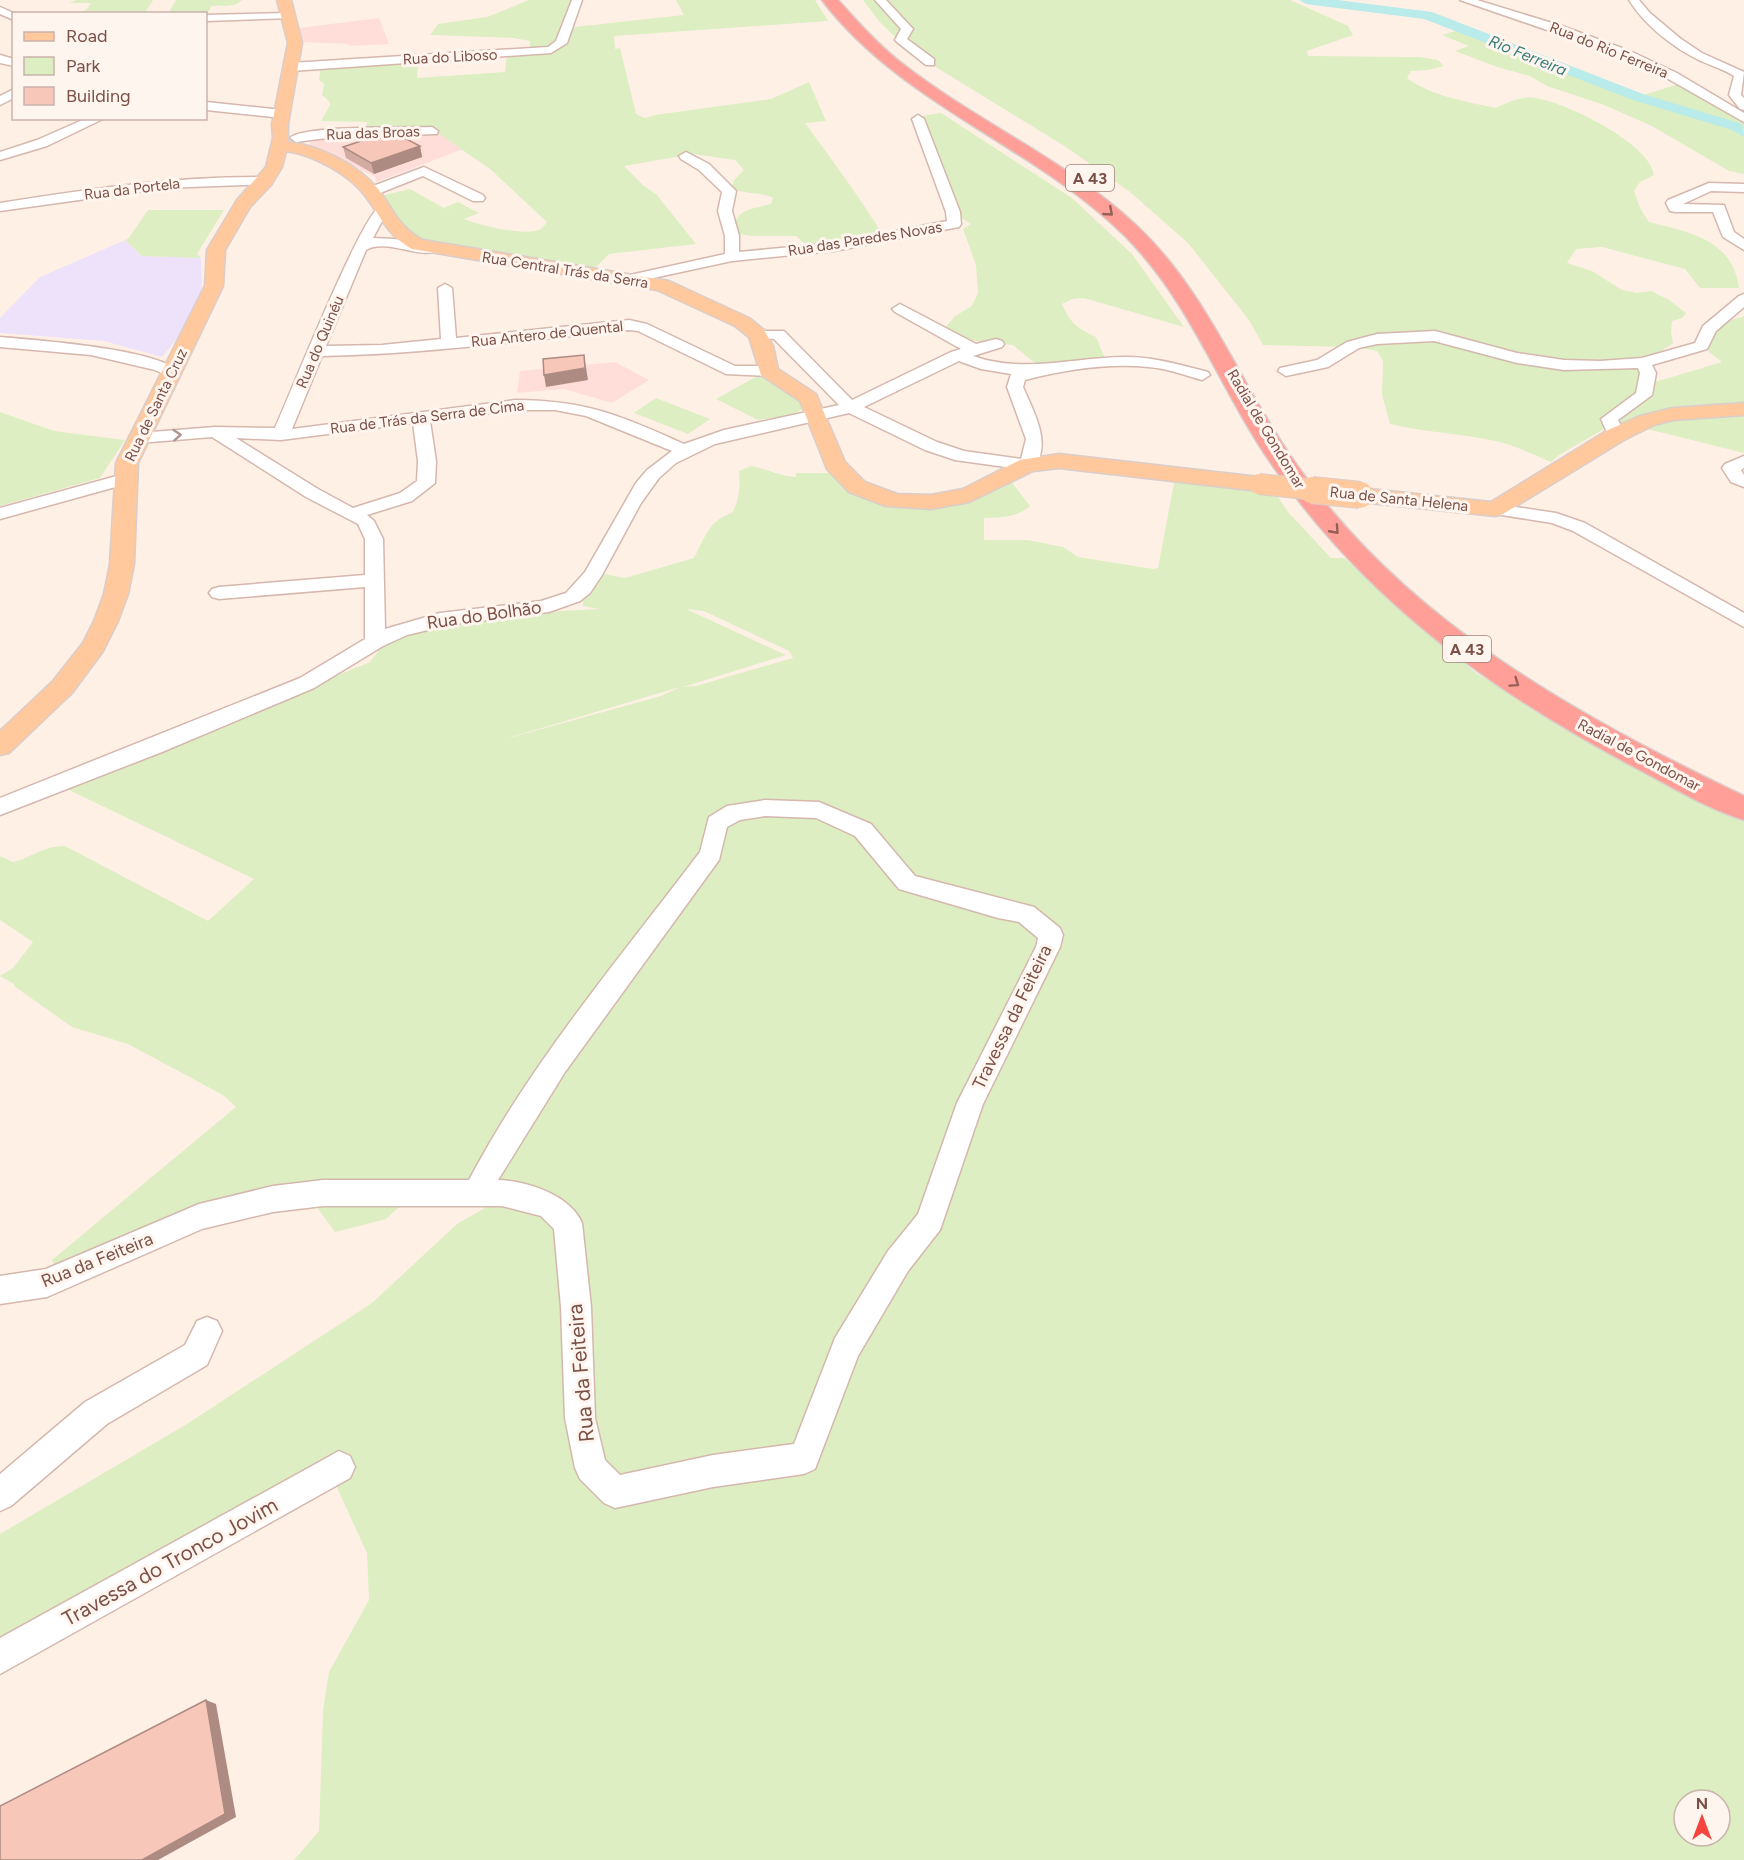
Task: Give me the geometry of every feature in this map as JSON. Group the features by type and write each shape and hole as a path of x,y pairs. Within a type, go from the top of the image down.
{"highway":[{"name":"Radial de Gondomar","path":"830,0 865,40 898,69 1066,178 1115,216 1151,252 1168,271 1201,319 1284,465 1317,510 1367,565 1418,612 1550,707 1689,783 1744,809"},
{"name":"A 43","path":"845,0 872,32 914,66 1066,161 1106,189 1153,228"},
{"name":"Radial de Gondomar","path":"1276,412 1305,460 1342,510 1389,559 1439,604 1560,691 1665,752 1744,789"}],"main road":[{"name":"Rua de Santa Cruz","path":"0,746 71,679 97,642 122,565 126,520 124,479 127,463 214,286 216,250 243,204 265,181 290,140 291,67 295,43 284,0"},
{"name":"Rua Central Trás da Serra","path":"290,140 359,180 381,210 397,241 432,249 662,285 742,321 757,334"},
{"path":"757,334 763,346 768,370"},
{"name":"Rua de Santa Helena","path":"768,370 809,398 836,464 857,487 894,501 931,502 969,495 1028,465 1059,461 1495,509"},
{"path":"1495,509 1616,435 1647,420 1673,414 1744,409"}],"street":[{"name":"Rua do Liboso","path":"291,67 551,51 561,43 577,0"},
{"path":"880,0 897,20 906,26 907,29 901,40 930,62"},
{"name":"Rua do Rio Ferreira","path":"1465,0 1546,24 1612,48 1671,75 1744,118"},
{"path":"1634,0 1646,17 1680,45 1705,59 1726,64 1740,75 1740,90 1735,95 1744,106"},
{"path":"207,18 288,16"},
{"name":"Rua das Broas","path":"207,106 290,140 334,133 432,131"},
{"name":"Rua das Paredes Novas","path":"630,279 732,257 834,247 954,224 953,212 918,118"},
{"path":"0,156 42,143 94,120"},
{"path":"686,156 704,166 729,191 725,211 732,236 732,257"},
{"path":"369,192 424,171 478,198"},
{"name":"Rua da Portela","path":"0,207 164,184 225,179 265,181"},
{"path":"1688,224 1680,210 1671,206 1677,200 1709,187 1744,188"},
{"path":"1675,208 1719,208 1728,234 1744,246"},
{"name":"Rua do Quinéu","path":"277,435 360,248 381,210"},
{"path":"360,248 372,242 397,241"},
{"path":"445,288 449,345"},
{"path":"1286,371 1322,364 1353,345 1377,339 1435,336 1517,358 1563,365 1600,366 1643,363 1701,346 1709,329 1744,299"},
{"path":"900,309 973,349"},
{"name":"Rua Antero de Quental","path":"316,351 382,350 449,345 629,325 642,327 732,371 768,370"},
{"name":"Rua Central Trás da Serra","path":"757,334 778,334 850,407 931,446 962,456 1028,465"},
{"path":"0,342 92,350 149,368 157,374 173,369 168,362 149,368 80,354 0,348"},
{"name":"Rua do Bolhão","path":"0,807 310,682 340,667 375,641 433,620 551,606 575,596 588,583 630,504 651,476 682,450 709,438 798,422 850,407 921,375 957,355 996,344"},
{"path":"957,355 977,364 1010,370 1044,370 1149,362 1202,375"},
{"path":"1616,435 1609,419 1644,395 1648,373 1643,363"},
{"path":"1028,465 1035,439 1015,387 1017,377 1044,370"},
{"name":"Rua de Trás da Serra de Cima","path":"140,438 215,432 277,435 515,405 562,406 599,414 682,450"},
{"path":"351,514 406,497 426,483 428,461 421,417"},
{"path":"215,432 250,456 365,521 374,539 375,641"},
{"path":"250,456 277,435"},
{"path":"1744,460 1731,468 1737,478 1744,482"},
{"path":"0,514 124,479"},
{"name":"Rua de Santa Helena","path":"1495,509 1556,518 1579,527 1744,621"},
{"path":"219,593 374,580"},
{"name":"Travessa da Feiteira","path":"483,1181 525,1110 593,1011 711,854 717,824 735,812 765,808 819,810 863,830 907,884 998,909 1026,914 1050,935 1048,946 970,1103 930,1221 898,1261 846,1347 804,1458"},
{"name":"Rua da Feiteira","path":"0,1290 47,1283 199,1217 273,1199 483,1181 502,1193 549,1205 568,1223 576,1307 580,1418 591,1468 615,1492 713,1471 804,1458"},
{"path":"0,1494 96,1413 196,1355 207,1331"},
{"name":"Travessa do Tronco Jovim","path":"0,1657 339,1467"}],"shaded area":[{"path":"379,18 389,44 349,46 348,44 302,42 299,28"},
{"path":"439,133 466,148 376,182 375,177 334,156 328,157 309,145 313,140 324,136"},
{"path":"125,240 142,256 201,258 202,290 183,331 162,357 104,341 0,333 0,318 40,277"},
{"path":"615,362 649,380 612,403 564,389 517,393 520,371"}],"green space":[{"path":"77,0 153,0 146,12 82,12 91,3 69,3"},
{"path":"176,0 242,0 232,5 212,6 207,14 169,12"},
{"path":"529,0 572,0 560,26 565,28 684,15 676,0 815,0 828,21 614,36 615,49 620,48 636,114 645,118 771,99 809,82 826,121 805,123 883,235 807,246 796,236 751,236 734,233 740,215 745,211 771,204 773,198 731,188 735,179 744,170 735,160 693,154 624,166 644,186 657,195 696,244 609,254 594,269 428,242 407,235 380,196 410,189 443,208 458,202 479,213 464,219 514,231 534,231 541,229 547,222 490,169 438,133 405,134 366,130 367,122 321,121 330,105 322,95 324,84 319,80 321,67 418,61 417,78 505,72 507,55 530,54 530,41 514,38 430,35 438,24 487,17"},
{"path":"863,0 1290,0 1348,26 1353,35 1307,51 1308,56 1419,57 1438,60 1444,66 1411,71 1407,78 1438,94 1496,108 1520,99 1535,98 1566,107 1585,116 1622,138 1638,150 1649,163 1654,175 1640,182 1634,191 1640,208 1649,222 1694,235 1719,249 1735,272 1739,288 1700,288 1685,269 1602,247 1576,249 1567,263 1592,271 1622,290 1637,293 1651,291 1669,300 1686,313 1682,318 1672,321 1673,343 1660,352 1640,357 1635,365 1655,382 1722,362 1709,352 1707,343 1720,324 1744,316 1744,453 1627,424 1604,429 1551,462 1499,442 1390,424 1382,395 1383,361 1377,351 1356,347 1263,345 1249,320 1188,243 1130,192 1066,147 908,50 879,21"},
{"path":"1466,28 1634,98 1679,84 1744,121 1744,174 1729,171 1652,126 1604,105 1547,86 1530,76 1497,67 1455,51 1469,46 1442,35"},
{"path":"941,113 1072,198 1132,254 1184,327 1084,298 1072,299 1062,304 1065,311 1075,325 1096,337 1106,361 1037,365 1013,345 966,340 946,327 955,316 972,306 978,293 976,265 963,229 971,224 957,215 930,145 922,116"},
{"path":"148,210 224,210 197,254 201,258 142,256 125,240"},
{"path":"759,375 774,381 806,406 793,415 758,420 716,399"},
{"path":"656,398 710,419 688,434 634,413"},
{"path":"0,412 54,431 125,440 100,478 0,506"},
{"path":"751,466 796,477 796,473 833,473 847,489 862,497 931,507 1009,479 1030,506 1014,515 984,518 984,540 1027,540 1063,547 1078,557 1153,569 1158,568 1175,478 1272,488 1288,512 1331,558 1344,558 1477,674 1744,821 1744,1860 294,1860 319,1831 323,1711 329,1672 369,1600 367,1553 333,1479 0,1639 0,1534 187,1424 372,1303 457,1224 497,1201 411,1196 386,1219 335,1232 311,1199 55,1268 52,1260 236,1107 223,1095 128,1044 72,1027 0,976 13,968 33,942 0,920 0,856 13,862 50,848 65,846 208,921 254,879 69,790 70,788 119,765 370,662 383,645 425,629 560,611 599,609 583,606 584,570 625,578 694,558 713,525 732,513 737,503 739,471","holes":["686,609 704,611 789,651 793,658 696,686 683,687 786,655","680,687 661,696 505,739"]}],"building":[{"path":"391,131 420,146 371,163 343,147"},
{"path":"584,355 585,368 544,375 543,359"},
{"path":"206,1700 225,1814 142,1860 0,1860 0,1806"}],"waterway":[{"name":"Rio Ferreira","path":"1306,0 1427,15 1638,97 1737,127 1744,132"}]}
